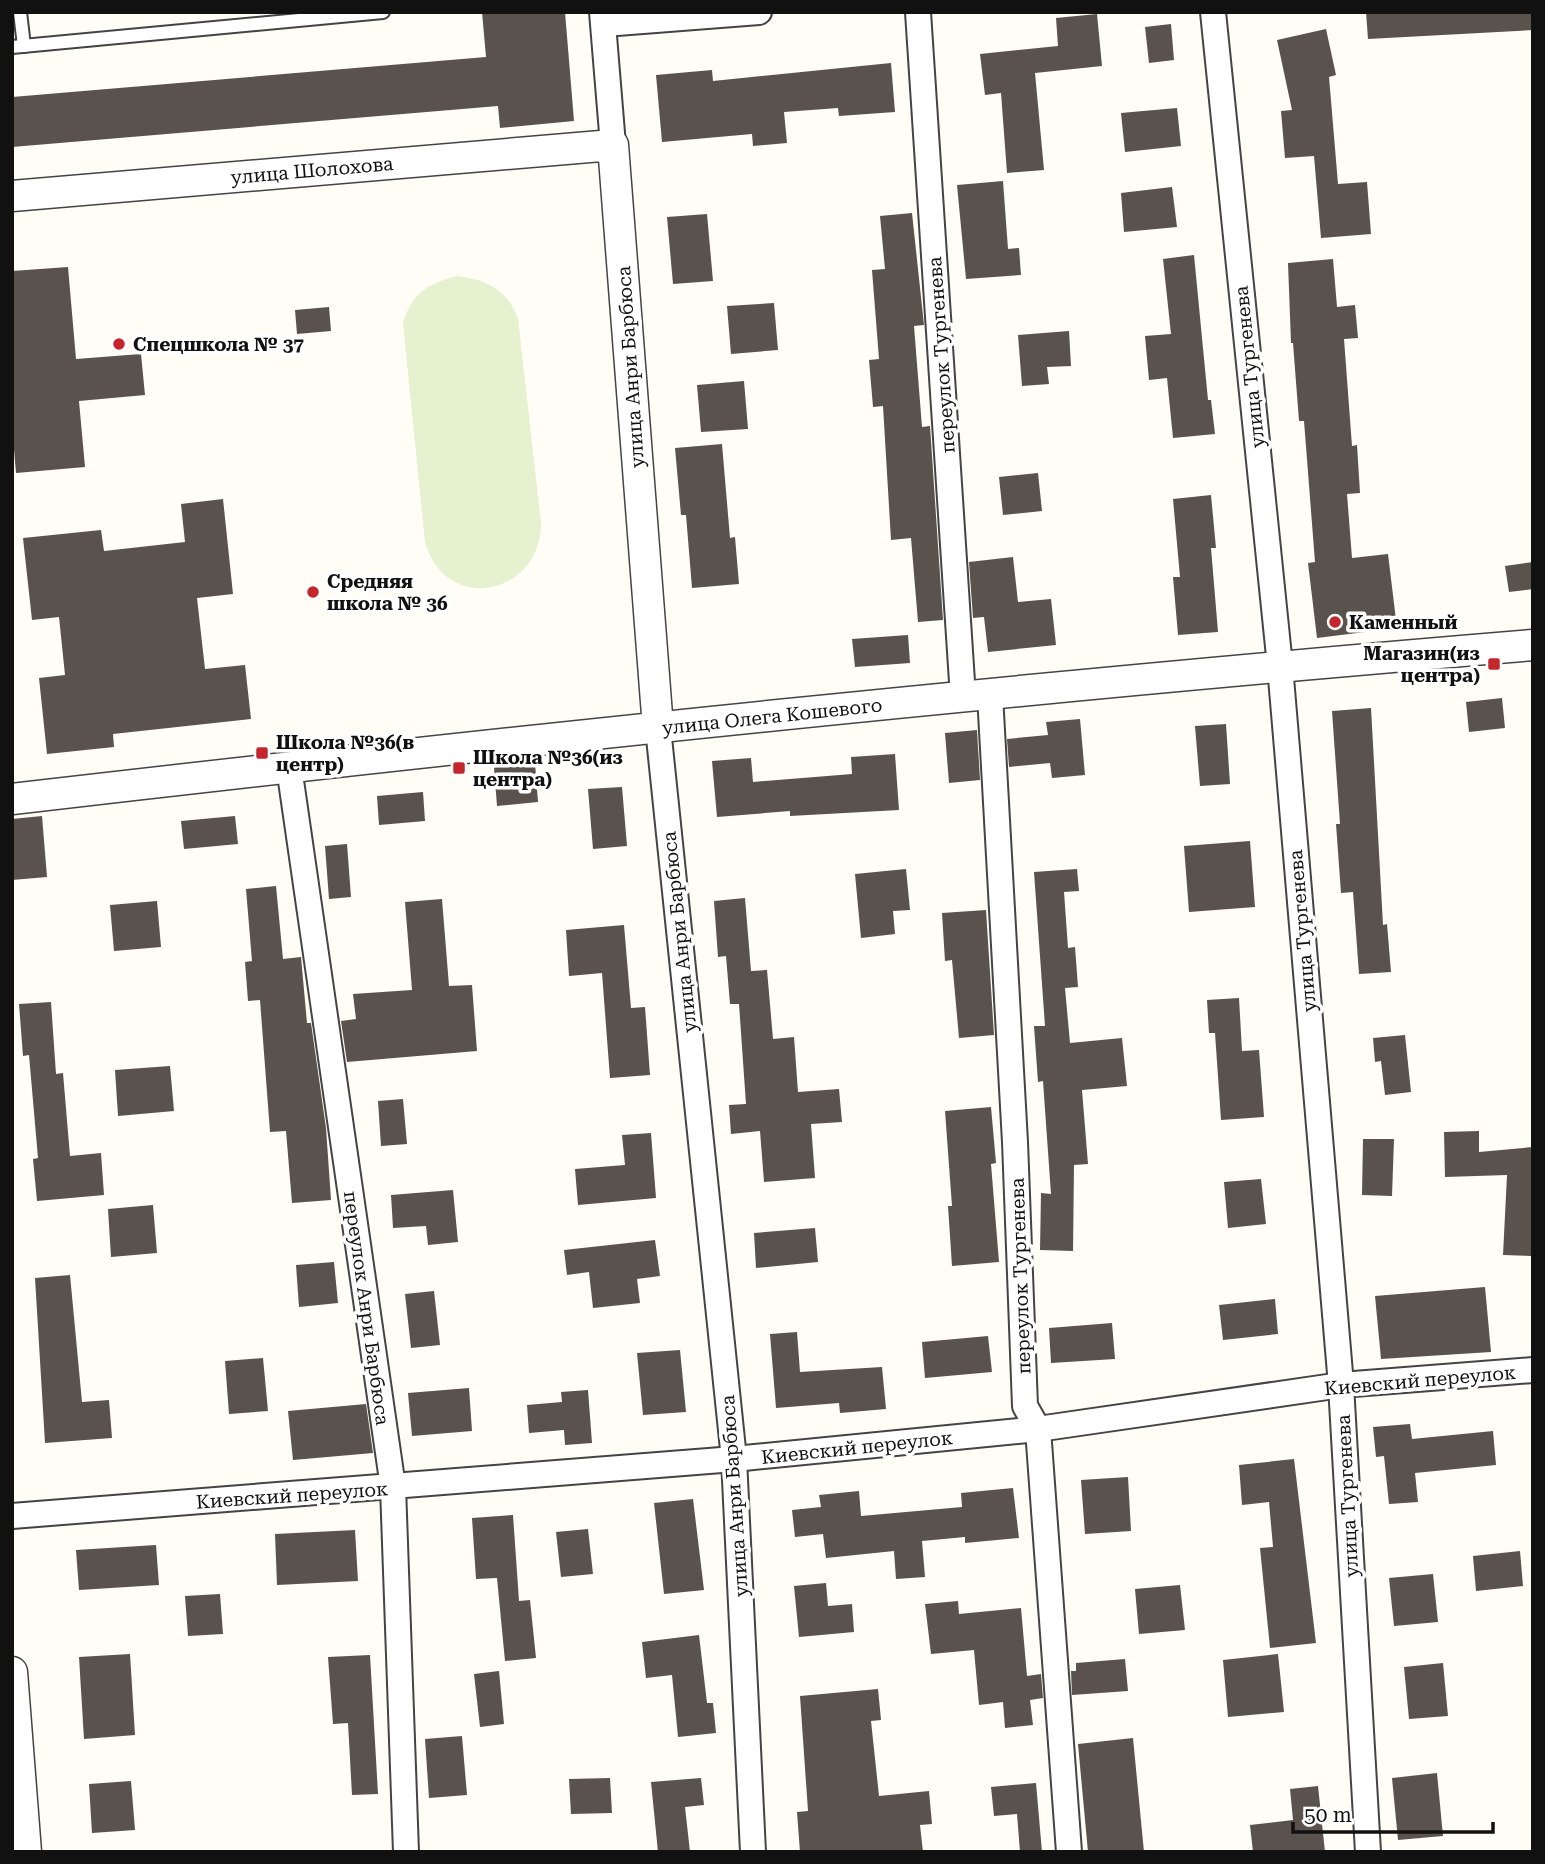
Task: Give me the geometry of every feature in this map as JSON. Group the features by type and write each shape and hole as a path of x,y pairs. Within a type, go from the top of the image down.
{"street":[{"path":"603,18 759,12"},
{"name":"переулок Тургенева","path":"918,12 1015,1142 1025,1406 1038,1429 1069,1852"},
{"name":"улица Тургенева","path":"1213,12 1280,666 1340,1385 1368,1852"},
{"name":"улица Анри Барбюса","path":"603,18 658,728 734,1459 753,1852"},
{"name":"улица Шолохова","path":"12,196 613,145"},
{"name":"улица Олега Кошевого","path":"12,799 658,728 1280,666 1533,645"},
{"name":"переулок Анри Барбюса","path":"289,767 393,1487 406,1852"},
{"name":"Киевский переулок","path":"12,1516 734,1459 1038,1429 1340,1385 1533,1370"},
{"path":"12,1672 26,1852"}],"lane":[{"path":"20,12 18,46 383,12"},
{"path":"219,12 221,27"}],"green space":[{"path":"457,276 477,280 494,288 508,300 518,318 541,523 537,548 526,567 510,580 490,587 470,587 452,580 436,565 425,542 403,323 411,304 422,291 437,282"}],"building":[{"path":"482,12 565,12 574,121 500,128 498,106 12,147 12,97 486,57"},
{"path":"1366,12 1533,12 1533,30 1368,39"},
{"path":"1097,14 1102,66 1035,73 1044,170 1007,173 1001,93 985,95 980,54 1058,46 1056,18"},
{"path":"1171,24 1174,60 1149,63 1145,27"},
{"path":"1326,29 1336,75 1329,77 1338,184 1367,182 1371,234 1321,238 1314,156 1285,158 1281,111 1292,110 1277,40"},
{"path":"891,63 895,112 839,116 838,108 784,112 787,143 753,146 752,134 662,142 656,75 712,70 713,81"},
{"path":"1177,108 1181,146 1125,152 1121,113"},
{"path":"1003,181 1008,249 1019,248 1021,275 966,279 957,185"},
{"path":"1172,187 1177,227 1124,232 1121,193"},
{"path":"912,213 924,325 914,326 922,427 930,426 943,620 918,622 911,538 891,540 883,406 873,407 869,360 879,359 872,270 885,269 880,216"},
{"path":"707,214 713,281 673,284 667,217"},
{"path":"1194,255 1208,400 1211,400 1215,434 1173,438 1167,378 1149,380 1145,336 1171,334 1163,259"},
{"path":"1333,259 1337,307 1355,305 1358,338 1344,339 1352,446 1357,445 1360,493 1347,494 1352,558 1388,554 1397,628 1317,638 1308,563 1315,562 1304,421 1299,421 1291,343 1288,263"},
{"path":"68,267 76,359 141,354 145,395 79,401 85,467 16,473 12,426 12,271"},
{"path":"774,303 778,350 731,354 727,306"},
{"path":"329,307 331,331 297,334 295,310"},
{"path":"1069,331 1071,366 1047,367 1049,384 1022,386 1018,335"},
{"path":"744,381 748,429 701,432 697,385"},
{"path":"722,444 730,538 735,537 739,584 692,588 686,515 681,515 675,448"},
{"path":"1038,473 1042,511 1003,515 999,477"},
{"path":"1211,495 1216,548 1211,548 1218,632 1178,635 1173,577 1180,577 1173,499"},
{"path":"223,499 233,594 197,598 205,669 245,665 251,719 113,734 114,747 47,754 39,678 65,675 59,617 32,620 23,538 101,530 104,551 185,542 181,504"},
{"path":"1013,557 1018,602 1051,599 1056,645 988,652 984,617 973,618 969,562"},
{"path":"1533,562 1533,589 1509,592 1505,566"},
{"path":"908,635 910,663 855,667 852,639"},
{"path":"1502,698 1505,728 1469,732 1466,702"},
{"path":"1371,708 1383,925 1387,924 1391,972 1359,974 1353,892 1341,893 1336,824 1340,824 1332,711"},
{"path":"1080,719 1085,775 1052,778 1050,763 1009,767 1007,739 1048,735 1046,722"},
{"path":"1226,724 1230,784 1200,786 1195,726"},
{"path":"977,730 980,780 949,783 945,733"},
{"path":"895,754 899,810 790,816 790,811 717,817 712,761 751,758 753,782 852,774 851,757"},
{"path":"535,763 538,802 497,806 494,767"},
{"path":"622,787 627,846 593,849 588,789"},
{"path":"423,792 425,821 379,825 377,796"},
{"path":"42,816 47,877 12,880 12,819"},
{"path":"235,816 238,844 184,849 181,821"},
{"path":"1250,841 1255,907 1189,912 1184,846"},
{"path":"347,844 351,897 329,899 325,846"},
{"path":"906,869 910,910 893,911 895,934 861,938 855,874"},
{"path":"1077,869 1079,891 1064,892 1068,948 1075,947 1078,987 1065,988 1070,1043 1122,1038 1127,1086 1082,1090 1088,1164 1074,1165 1073,1251 1040,1250 1041,1193 1051,1194 1043,1081 1038,1082 1034,1026 1045,1026 1034,872"},
{"path":"276,886 283,959 301,957 307,1023 311,1023 326,1128 331,1200 292,1203 286,1131 270,1132 260,1000 248,1001 245,962 252,961 246,889"},
{"path":"745,898 751,971 767,970 773,1039 794,1037 798,1092 839,1089 842,1122 811,1124 815,1178 764,1182 760,1131 731,1134 729,1105 746,1104 739,1004 730,1004 726,956 718,957 714,901"},
{"path":"442,899 449,986 472,985 477,1051 347,1062 341,1021 356,1019 353,994 412,990 405,902"},
{"path":"157,901 161,947 114,951 110,905"},
{"path":"986,910 994,1035 959,1038 952,960 945,961 942,913"},
{"path":"624,925 631,1008 645,1007 650,1075 610,1078 602,973 569,976 566,930"},
{"path":"1239,998 1242,1051 1259,1050 1264,1117 1221,1120 1215,1033 1209,1033 1207,1000"},
{"path":"51,1002 56,1074 63,1073 70,1156 101,1153 104,1195 37,1201 33,1159 38,1158 29,1055 23,1056 19,1004"},
{"path":"1405,1035 1411,1092 1385,1095 1381,1061 1375,1062 1373,1038"},
{"path":"170,1066 174,1111 118,1116 115,1070"},
{"path":"403,1099 407,1144 381,1146 378,1101"},
{"path":"991,1107 996,1163 991,1164 999,1262 952,1266 948,1206 952,1206 945,1111"},
{"path":"1479,1131 1479,1152 1533,1147 1532,1256 1503,1255 1507,1175 1445,1177 1444,1132"},
{"path":"651,1133 656,1198 578,1205 575,1169 625,1165 622,1135"},
{"path":"1363,1139 1394,1139 1392,1196 1362,1195"},
{"path":"1261,1179 1266,1224 1228,1228 1224,1182"},
{"path":"453,1190 458,1242 428,1245 426,1226 393,1228 391,1195"},
{"path":"153,1205 157,1253 111,1257 108,1209"},
{"path":"815,1228 818,1262 756,1268 754,1233"},
{"path":"655,1240 660,1276 637,1279 640,1303 593,1308 589,1272 567,1275 564,1250"},
{"path":"334,1262 338,1303 299,1307 296,1265"},
{"path":"70,1275 82,1402 109,1400 112,1438 45,1443 35,1278"},
{"path":"1485,1287 1491,1352 1381,1359 1375,1296"},
{"path":"434,1291 440,1345 411,1348 405,1294"},
{"path":"1275,1299 1278,1334 1223,1340 1219,1305"},
{"path":"1112,1323 1115,1359 1051,1363 1049,1328"},
{"path":"797,1332 800,1372 882,1367 886,1409 840,1413 839,1403 776,1408 770,1334"},
{"path":"988,1336 992,1372 925,1378 922,1342"},
{"path":"680,1350 686,1412 643,1415 637,1353"},
{"path":"263,1358 268,1411 229,1414 225,1361"},
{"path":"469,1388 472,1431 412,1436 408,1393"},
{"path":"588,1390 592,1443 565,1445 564,1430 529,1433 527,1405 562,1402 561,1392"},
{"path":"366,1404 373,1453 293,1460 288,1411"},
{"path":"1410,1424 1412,1439 1493,1431 1496,1465 1415,1473 1418,1502 1389,1504 1384,1456 1376,1457 1373,1427"},
{"path":"1294,1459 1316,1643 1270,1648 1260,1548 1273,1547 1269,1502 1242,1505 1239,1465"},
{"path":"1128,1477 1131,1531 1085,1534 1081,1480"},
{"path":"1013,1488 1019,1538 965,1543 965,1537 922,1541 925,1577 896,1579 894,1551 826,1558 823,1534 795,1537 792,1510 821,1507 819,1495 859,1491 861,1516 962,1507 961,1493"},
{"path":"693,1499 704,1590 664,1594 654,1503"},
{"path":"513,1515 519,1601 530,1600 536,1658 505,1661 497,1578 476,1579 472,1518"},
{"path":"588,1529 593,1574 561,1577 556,1532"},
{"path":"355,1530 358,1581 277,1585 275,1534"},
{"path":"156,1545 159,1585 79,1590 76,1550"},
{"path":"1520,1551 1523,1586 1476,1591 1473,1556"},
{"path":"1433,1574 1438,1622 1394,1626 1389,1578"},
{"path":"826,1583 828,1606 852,1604 854,1632 799,1637 794,1586"},
{"path":"1180,1585 1185,1630 1139,1634 1135,1589"},
{"path":"220,1594 223,1634 188,1636 185,1596"},
{"path":"958,1601 959,1614 1021,1608 1027,1676 1041,1674 1043,1698 1030,1700 1033,1725 1005,1728 1003,1702 979,1705 974,1650 931,1654 925,1604"},
{"path":"699,1635 707,1703 713,1703 716,1733 678,1737 672,1675 646,1678 642,1642"},
{"path":"130,1654 135,1735 84,1739 79,1657"},
{"path":"1278,1654 1284,1712 1228,1717 1223,1660"},
{"path":"370,1655 378,1794 352,1795 348,1723 333,1724 328,1657"},
{"path":"1125,1659 1128,1691 1072,1695 1071,1671 1076,1671 1076,1663"},
{"path":"1443,1663 1448,1716 1409,1719 1404,1667"},
{"path":"499,1671 504,1724 480,1727 474,1674"},
{"path":"878,1689 881,1720 871,1721 879,1796 929,1791 932,1824 920,1825 923,1852 800,1852 797,1812 808,1811 800,1696"},
{"path":"462,1736 467,1795 429,1798 425,1739"},
{"path":"1133,1738 1144,1852 1088,1852 1078,1744"},
{"path":"1437,1773 1443,1836 1398,1840 1392,1778"},
{"path":"610,1778 612,1813 571,1814 569,1779"},
{"path":"701,1778 704,1805 685,1807 690,1852 658,1852 651,1782"},
{"path":"131,1781 135,1830 92,1833 89,1784"},
{"path":"1036,1783 1042,1852 1020,1852 1017,1814 994,1816 991,1787"},
{"path":"1318,1786 1325,1852 1253,1852 1250,1825 1293,1820 1290,1789"}],"place":[{"name":"Спецшкола № 37","path":"119,344"},
{"name":"Средняя школа № 36","path":"313,592"},
{"name":"Каменный","path":"1335,622"},
{"name":"Магазин(из центра)","path":"1494,664"},
{"name":"Школа №36(в центр)","path":"262,753"},
{"name":"Школа №36(из центра)","path":"459,768"}]}
